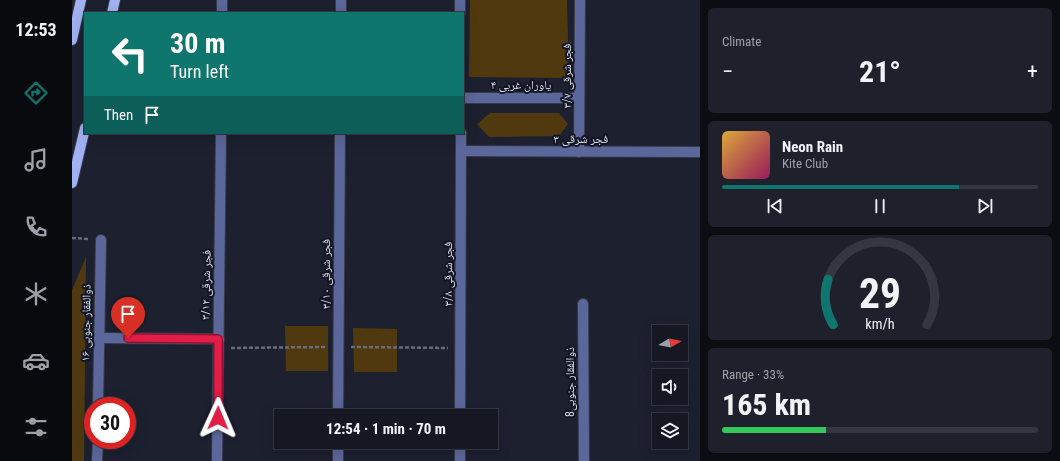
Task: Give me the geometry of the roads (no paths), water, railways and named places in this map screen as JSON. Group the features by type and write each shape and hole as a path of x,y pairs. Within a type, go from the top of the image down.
{"main road":[{"path":"72,40 75,11 81,0"},
{"path":"112,12 115,0"},
{"path":"72,183 84,132"}],"street":[{"path":"222,0 222,12"},
{"path":"341,0 341,12"},
{"path":"460,0 460,12"},
{"name":"۳/۷ فجر شرقی","path":"579,152 580,0"},
{"name":"۴ یاوران غربی","path":"464,98 580,98"},
{"name":"۳/۱۲ فجر شرقی","path":"217,461 221,134"},
{"name":"۳/۱۰ فجر شرقی","path":"338,409 340,134"},
{"name":"۳/۸ فجر شرقی","path":"460,409 462,134"},
{"name":"۳ فجر شرقی","path":"462,151 700,152"},
{"name":"۱۶ ذوالفقار جنوبی","path":"98,397 101,240"},
{"name":"8ذوالفقار جنوبی","path":"583,304 584,461"},
{"path":"99,338 218,343"},
{"path":"98,449 98,461"},
{"path":"338,449 338,461"},
{"path":"460,449 460,461"}]}
